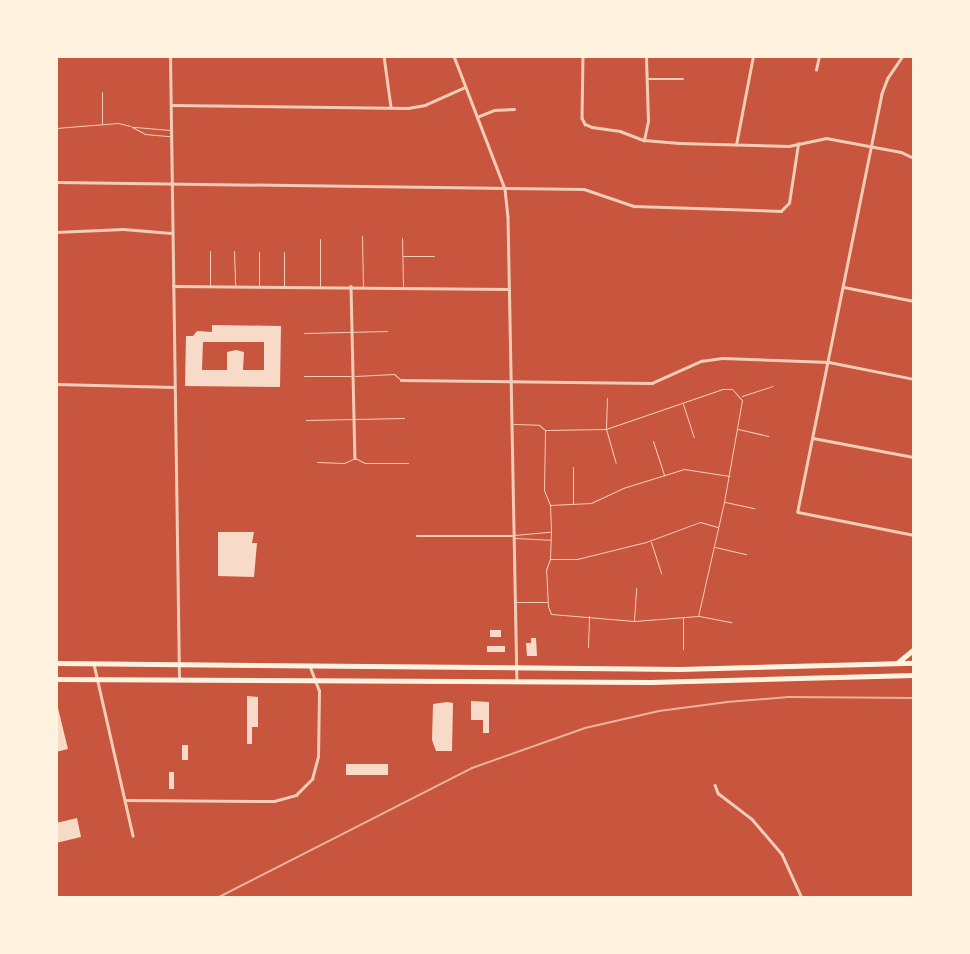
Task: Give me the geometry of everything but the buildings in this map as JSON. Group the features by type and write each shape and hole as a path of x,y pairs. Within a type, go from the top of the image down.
{"main road":[{"path":"897,663 914,649"},
{"path":"56,663 310,667 703,668 914,663"},
{"path":"703,668 704,680"},
{"path":"56,680 179,678 517,681 704,680 914,675"}],"street":[{"path":"170,56 170,185 179,678"},
{"path":"384,56 391,107"},
{"path":"454,56 464,88 505,189 509,289 512,536 517,681"},
{"path":"583,56 582,118 585,124 644,140 736,145 798,144 826,138 872,146 914,158"},
{"path":"644,140 648,121 646,56"},
{"path":"736,145 753,56"},
{"path":"816,70 819,56"},
{"path":"903,56 888,78 872,146 798,512 914,535"},
{"path":"647,79 683,79"},
{"path":"171,105 391,107 424,105 464,88"},
{"path":"477,117 494,110 514,109"},
{"path":"56,182 584,190 634,206 781,211 789,202 798,144"},
{"path":"56,232 123,229 171,233"},
{"path":"173,286 259,285 509,289"},
{"path":"351,286 355,458"},
{"path":"844,287 914,301"},
{"path":"401,380 652,383 701,361 722,358 829,362 914,379"},
{"path":"56,384 174,387"},
{"path":"813,438 914,457"},
{"path":"417,536 512,536"},
{"path":"94,664 133,836"},
{"path":"125,800 274,801 296,795 312,779 316,768 318,691 310,667"},
{"path":"715,785 718,793 752,819 782,854 802,898"}],"lane":[{"path":"102,92 102,124"},
{"path":"56,128 84,128 102,124 170,130"},
{"path":"132,126 145,134 170,136"},
{"path":"362,236 363,286"},
{"path":"402,238 403,287"},
{"path":"320,239 320,286"},
{"path":"234,251 235,285"},
{"path":"210,252 210,285"},
{"path":"259,252 259,285"},
{"path":"284,252 284,286"},
{"path":"402,256 434,256"},
{"path":"304,333 387,332"},
{"path":"304,376 394,374 401,380"},
{"path":"742,396 772,386"},
{"path":"512,424 539,424 545,430 606,429 723,389 732,389 742,396"},
{"path":"698,616 724,502 738,429 742,396"},
{"path":"607,398 606,429 616,463"},
{"path":"683,403 694,437"},
{"path":"306,420 404,418"},
{"path":"738,429 768,436"},
{"path":"545,430 544,490 550,505 551,532 550,559 546,570 548,610 556,616 589,616 634,621 698,616 731,622"},
{"path":"653,441 664,476"},
{"path":"317,462 344,463 355,458 365,463 408,463"},
{"path":"573,467 573,505"},
{"path":"550,505 591,503 684,470 729,476"},
{"path":"724,502 754,508"},
{"path":"550,559 577,560 650,541 700,522 718,528"},
{"path":"512,536 551,532"},
{"path":"512,536 520,540 551,540"},
{"path":"650,541 661,573"},
{"path":"714,547 746,554"},
{"path":"634,621 636,588"},
{"path":"514,602 547,602"},
{"path":"588,647 589,616"},
{"path":"683,616 683,649"}],"railway":[{"path":"217,898 472,768 585,728 659,711 727,702 789,697 914,698"}]}
